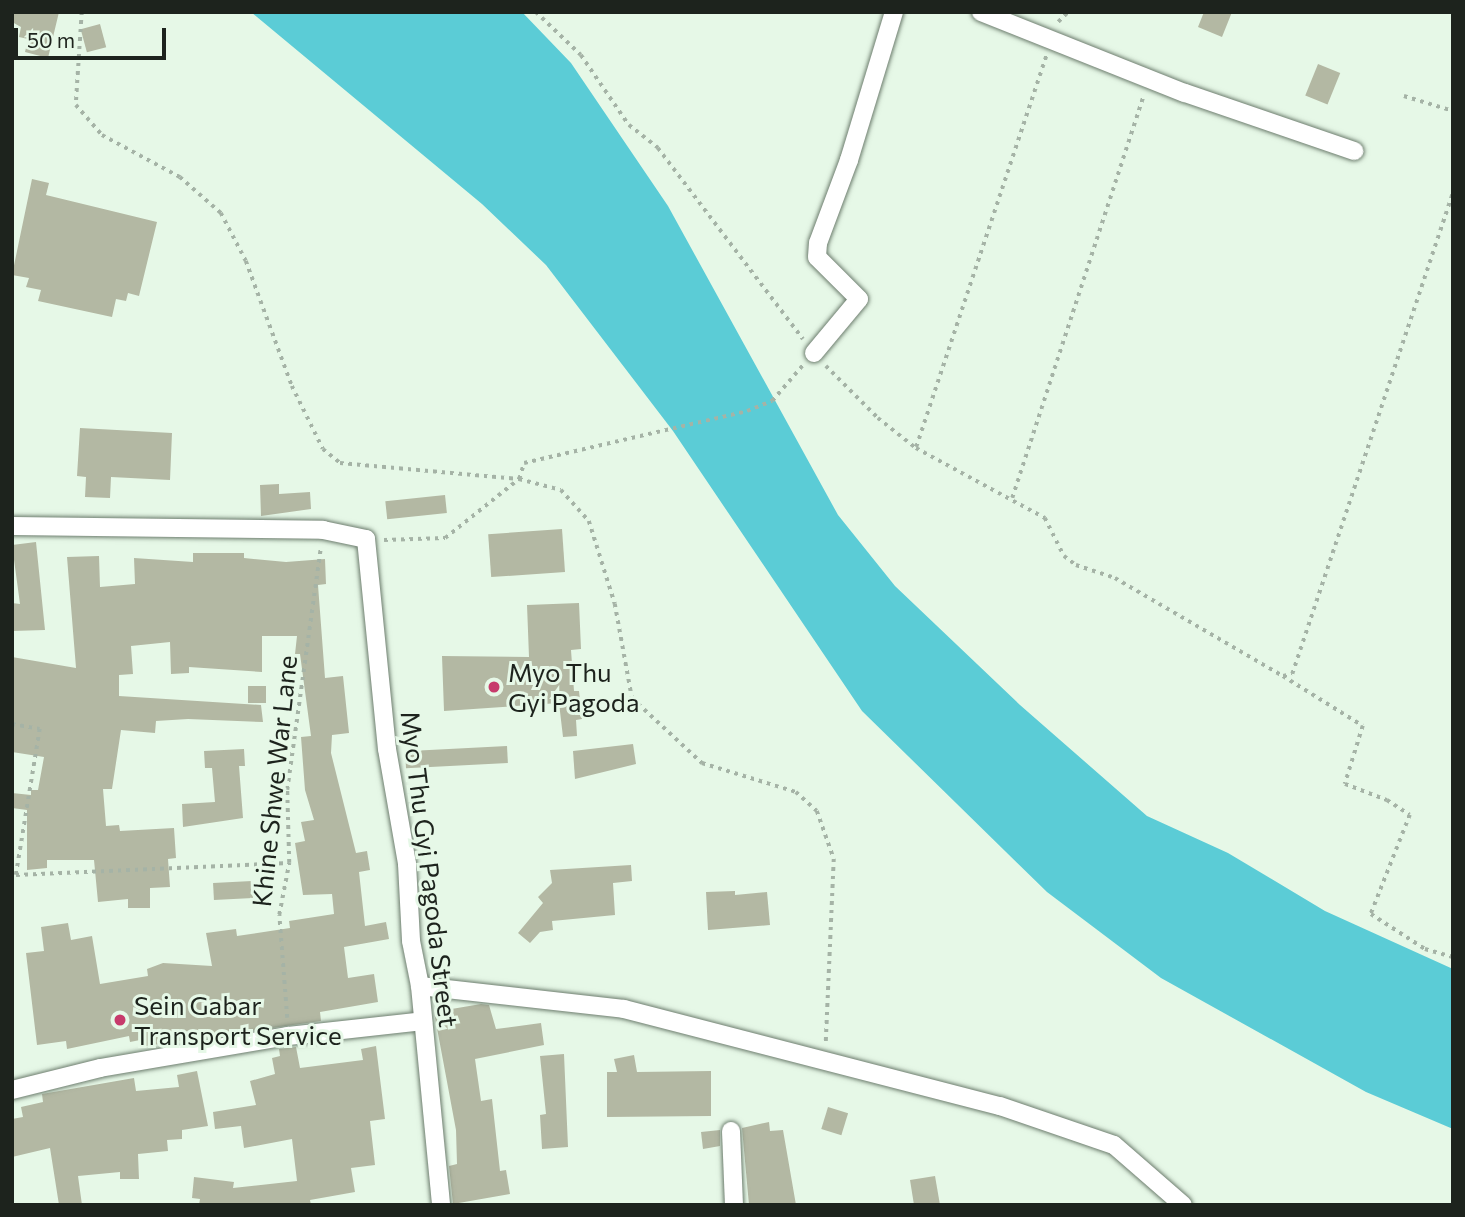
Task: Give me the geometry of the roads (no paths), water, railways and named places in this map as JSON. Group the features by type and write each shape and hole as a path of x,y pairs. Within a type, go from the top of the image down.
{"street":[{"path":"814,353 859,299 817,257 818,243 849,160 894,12"},
{"path":"981,12 1051,41 1354,151"},
{"name":"Myo Thu Gyi Pagoda Street","path":"12,526 323,530 366,539 387,749 407,864 411,941 420,986 441,1205"},
{"path":"420,986 624,1009 1000,1106 1114,1145 1183,1205"},
{"path":"12,1090 100,1068 288,1036 422,1021"},
{"path":"731,1131 734,1205"}],"water":[{"path":"251,12 522,12 571,63 668,206 838,515 895,586 1020,705 1147,816 1228,853 1325,911 1453,969 1453,1129 1366,1092 1161,978 1047,892 862,711 673,431 546,265 482,204"}],"place":[{"name":"Myo Thu Gyi Pagoda","path":"494,687"},
{"name":"Sein Gabar Transport Service","path":"120,1020"}]}
